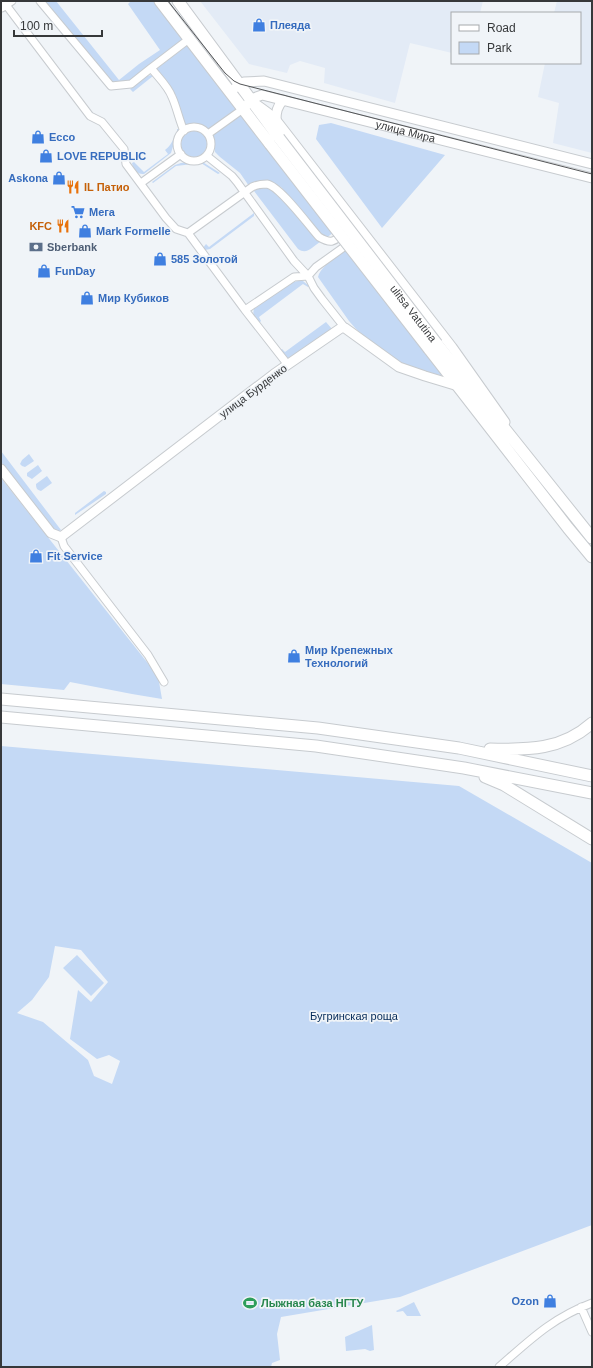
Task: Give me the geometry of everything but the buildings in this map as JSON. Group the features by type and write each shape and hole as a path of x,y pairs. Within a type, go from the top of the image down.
{"main road":[{"path":"160,1 243,109"},
{"path":"178,1 240,84"},
{"name":"ulitsa Vatutina","path":"240,84 253,101 275,141"},
{"name":"ulitsa Vatutina","path":"243,109 275,141 433,346 515,440 592,538"},
{"name":"ulitsa Vatutina","path":"433,346 458,386 591,557"},
{"path":"1,699 318,728 459,748 592,776"},
{"path":"1,717 316,746 464,768 592,793"},
{"path":"459,748 521,750 544,747 564,741 583,731 592,723"},
{"path":"464,768 504,785 592,839"}],"street":[{"path":"40,1 111,86 131,84 189,39"},
{"path":"6,4 90,116 102,122 124,149 126,164 176,229 188,232 245,310 288,365"},
{"path":"151,68 172,96 184,131"},
{"name":"улица Мира","path":"240,84 244,82 264,81 592,164"},
{"path":"231,92 240,84"},
{"name":"улица Мира","path":"253,101 262,95 592,178"},
{"path":"276,120 276,110 282,100"},
{"path":"208,134 253,101 268,112 276,120 364,232 466,366 504,420 515,440"},
{"path":"194,128 204,130 208,134 211,147 207,156 203,159 193,161 184,158 178,144 184,131 194,128"},
{"path":"470,147 473,134"},
{"path":"141,183 181,154"},
{"path":"207,156 232,176 245,192 294,260 308,276 314,288 345,328 399,367 458,386"},
{"path":"188,232 245,192 257,185 268,184 279,190 319,237 326,242 333,242 357,224"},
{"path":"245,310 294,277 308,276 316,267 364,232"},
{"name":"улица Бурденко","path":"61,537 288,365 341,328 345,328"},
{"path":"1,470 51,533 61,537 64,546 148,655 164,682"},
{"path":"499,1367 543,1328 570,1312 592,1303"},
{"path":"581,1307 592,1332"}],"shaded area":[{"path":"200,1 483,1 480,12 451,12 451,53 410,43 395,103 324,83 325,68 300,61 290,65 287,73 249,64"},
{"path":"557,1 592,1 592,153 553,143 559,103 538,97 545,64 581,64 581,12 554,12"}],"green space":[{"path":"43,1 56,1 119,80 160,50 128,4 131,1 156,1 185,38 130,81 113,83"},
{"path":"189,44 238,108 208,131 184,124 155,70"},
{"path":"147,76 153,76 133,92 130,89"},
{"path":"243,113 334,232 325,239 281,187 268,182 255,182 249,186 240,173 215,152 212,136"},
{"path":"331,123 445,155 382,228 316,139 319,125"},
{"path":"177,129 179,134 175,140 171,153 144,174 140,174 136,171 132,163 134,162 144,172 168,154 165,150 172,142 177,133"},
{"path":"194,131 203,135 207,144 203,153 194,157 185,153 181,144 185,135"},
{"path":"201,161 220,173 218,174 201,163 176,166 153,183 152,182 175,165"},
{"path":"267,187 278,193 320,242 307,251 301,251 298,249 254,191 258,188"},
{"path":"254,213 254,216 210,249 205,250 203,248 206,244 209,247"},
{"path":"346,249 444,376 418,370 381,351 349,321 318,277 319,273 326,265"},
{"path":"303,281 309,286 308,287 303,284 259,317 261,321 259,323 255,318 253,311 254,309 289,283"},
{"path":"326,322 332,329 289,360 286,359 280,350 282,349 285,352"},
{"path":"1,451 61,530 56,532 1,462"},
{"path":"29,454 34,461 25,467 22,466 20,464 22,460"},
{"path":"38,465 42,471 32,479 27,476 27,473"},
{"path":"47,476 52,483 41,491 37,488 36,484"},
{"path":"1,478 158,676 162,699 70,682 64,690 1,684"},
{"path":"104,491 106,494 75,515 75,513"},
{"name":"Бугринская роща","path":"1,746 459,786 592,863 592,1225 400,1297 281,1317 277,1334 280,1360 272,1363 271,1367 1,1367","holes":["55,946 81,950 108,982 91,1002 78,990 70,1039 97,1059 109,1055 120,1061 112,1084 94,1076 88,1060 43,1022 17,1013 32,1000 49,977"]},
{"path":"77,955 104,983 91,996 63,968"},
{"path":"414,1302 421,1316 407,1316 403,1311 396,1311"},
{"path":"372,1325 374,1350 370,1351 365,1349 346,1351 345,1337"}],"tram line":[{"path":"168,1 225,73 240,84 592,174"}],"place":[{"name":"Плеяда","path":"259,25"},
{"name":"Ecco","path":"38,137"},
{"name":"LOVE REPUBLIC","path":"46,156"},
{"name":"Askona","path":"59,178"},
{"name":"IL Патио","path":"73,187"},
{"name":"Мега","path":"78,212"},
{"name":"KFC","path":"63,226"},
{"name":"Mark Formelle","path":"85,231"},
{"name":"Sberbank","path":"36,247"},
{"name":"585 Золотой","path":"160,259"},
{"name":"FunDay","path":"44,271"},
{"name":"Мир Кубиков","path":"87,298"},
{"name":"Fit Service","path":"36,556"},
{"name":"Мир Крепежных Технологий","path":"294,656"},
{"name":"Ozon","path":"550,1301"},
{"name":"Лыжная база НГТУ","path":"250,1303"}]}
